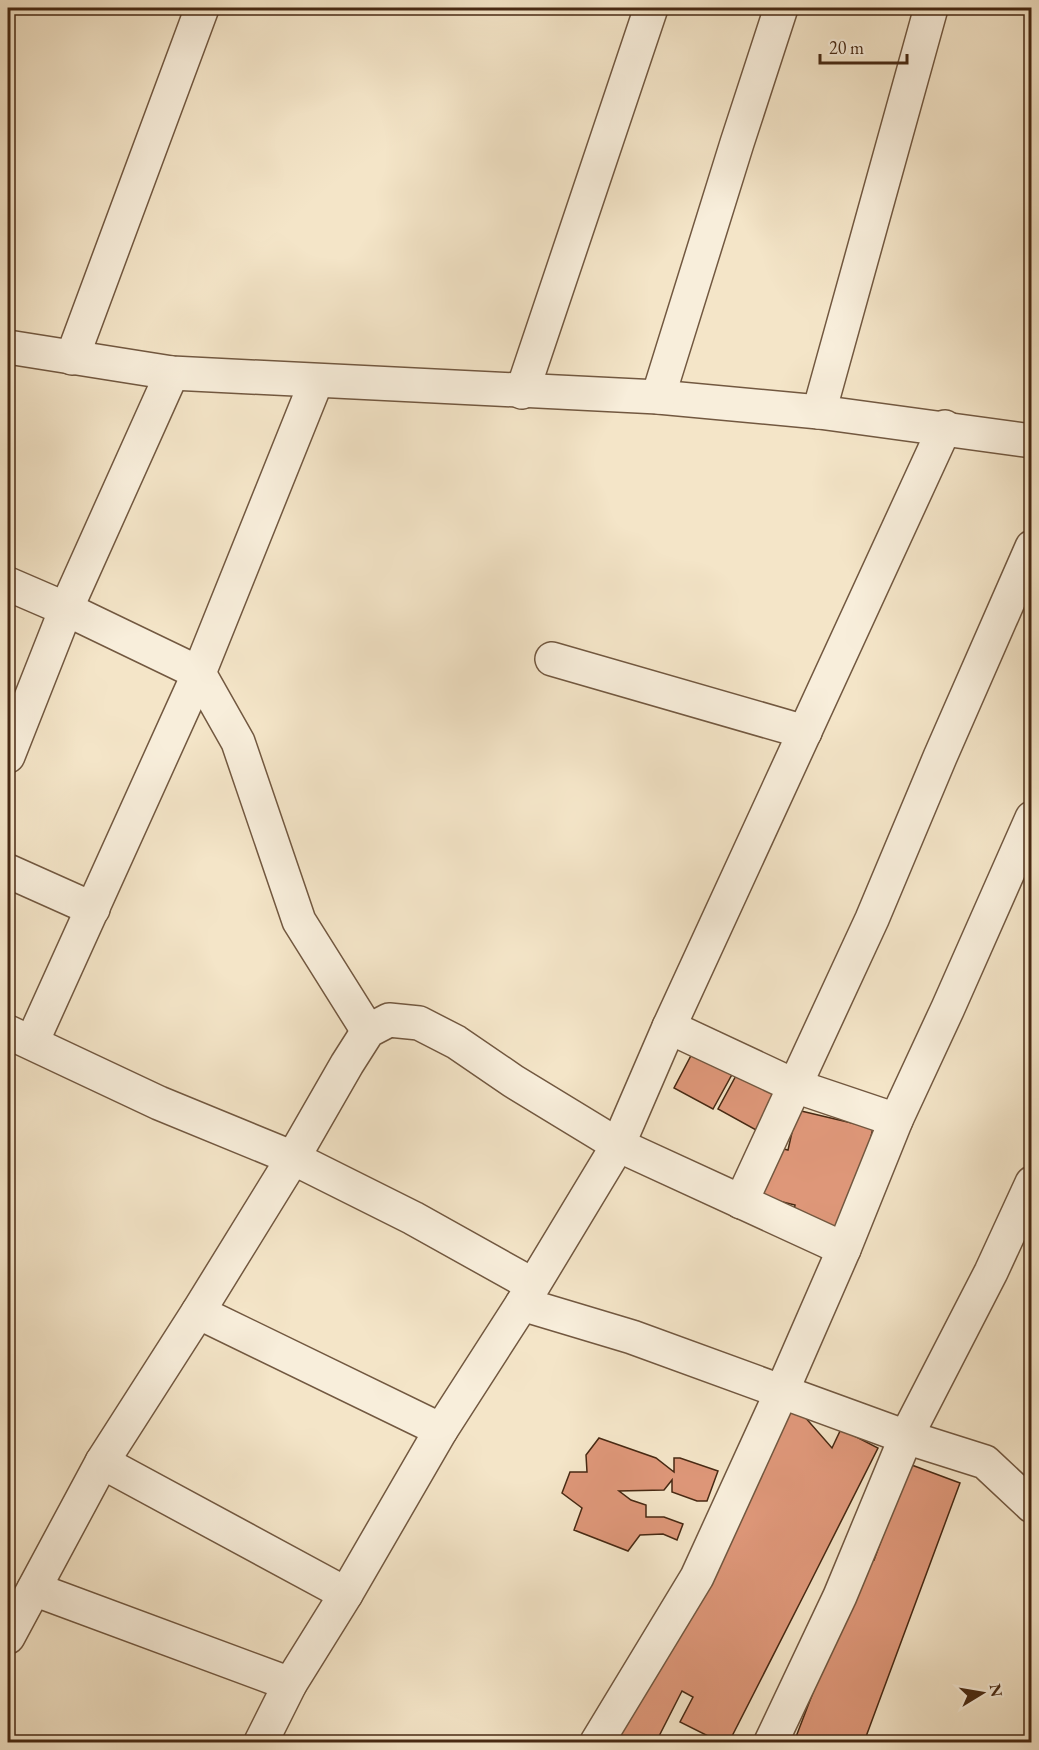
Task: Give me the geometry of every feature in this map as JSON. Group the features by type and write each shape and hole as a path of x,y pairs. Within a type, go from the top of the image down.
{"street":[{"path":"72,358 202,8"},
{"path":"522,392 651,8"},
{"path":"658,397 781,8"},
{"path":"819,412 931,8"},
{"path":"8,347 172,373 316,382 658,397 819,412 1032,441"},
{"path":"8,756 66,609 172,373"},
{"path":"316,382 199,673 93,909 20,1037 159,1103 293,1158 413,1218 528,1294 632,1337 906,1437 985,1461 1032,1506"},
{"path":"261,1743 290,1684 346,1594 441,1430 528,1294 618,1145 669,1027 945,428"},
{"path":"741,1202 872,919 1032,547"},
{"path":"8,584 66,609 199,673 238,742 299,921 368,1031"},
{"path":"552,659 805,732"},
{"path":"597,1743 697,1577 844,1249 896,1119 948,1008 1020,872 1032,818"},
{"path":"8,872 93,909"},
{"path":"8,1637 102,1462 198,1312 368,1031 389,1020 419,1023 456,1042 513,1081 618,1145 844,1249"},
{"path":"669,1027 795,1086 896,1119"},
{"path":"771,1743 840,1596 906,1437 992,1272 1032,1183"},
{"path":"198,1312 441,1430"},
{"path":"102,1462 346,1594"},
{"path":"34,1589 290,1684"}],"building":[{"path":"695,1048 735,1069 713,1109 674,1088"},
{"path":"738,1072 776,1092 756,1130 718,1109"},
{"path":"797,1110 873,1128 861,1179 843,1237 791,1225 795,1205 759,1196 771,1146 788,1150"},
{"path":"782,1391 832,1448 841,1429 878,1448 809,1585 729,1742 720,1742 680,1722 693,1697 682,1691 656,1742 605,1742"},
{"path":"599,1438 656,1458 674,1472 674,1458 718,1471 707,1501 697,1501 672,1492 672,1480 664,1490 619,1491 631,1500 646,1505 646,1517 664,1517 683,1524 677,1540 663,1534 640,1535 628,1551 574,1530 582,1508 562,1493 570,1472 587,1472 586,1455"},
{"path":"909,1464 960,1483 864,1742 794,1742 865,1557 874,1560"}]}
